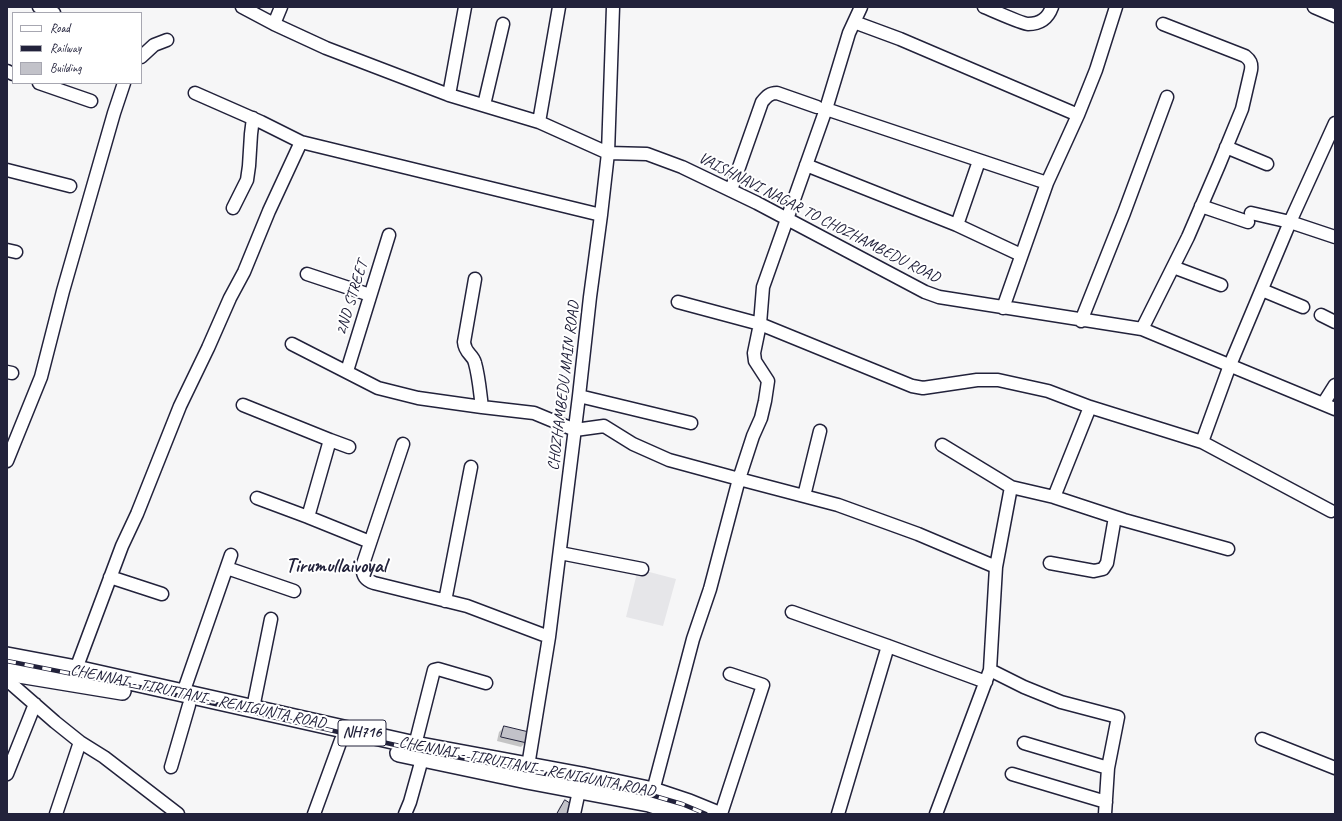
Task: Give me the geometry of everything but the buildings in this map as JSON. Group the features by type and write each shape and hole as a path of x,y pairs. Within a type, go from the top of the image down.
{"highway":[{"name":"CHENNAI - TIRUTTANI - RENIGUNTA ROAD","path":"7,656 76,669 340,740 393,746"},
{"name":"CHENNAI - TIRUTTANI - RENIGUNTA ROAD","path":"7,672 145,694 253,708 419,752 580,783 653,791 716,814"},
{"name":"CHENNAI - TIRUTTANI - RENIGUNTA ROAD","path":"419,752 528,766 580,783 649,802 682,814"}],"street":[{"path":"39,7 52,12"},
{"path":"242,7 274,24 326,48 449,95 539,122 608,153"},
{"path":"274,24 281,7"},
{"path":"449,95 465,7"},
{"path":"539,122 560,7"},
{"name":"CHOZHAMBEDU MAIN ROAD","path":"528,766 549,637 560,553 608,153 613,7"},
{"path":"653,791 691,646 710,589 739,479 753,436 761,418 765,401 768,381 756,361 754,353 760,324 763,287 806,165 821,108 849,33 861,7"},
{"path":"984,7 1027,24 1041,21 1049,15 1052,7"},
{"path":"1003,308 1047,184 1078,115 1096,70 1116,7"},
{"path":"1314,7 1335,16"},
{"path":"854,22 907,42 1078,115"},
{"path":"484,105 503,24"},
{"path":"1142,329 1202,206 1242,109 1252,64 1245,56 1163,24"},
{"path":"142,56 154,45 167,40"},
{"path":"42,84 91,101"},
{"path":"7,461 41,377 78,239 124,84"},
{"path":"195,93 254,118 301,142 601,215"},
{"path":"731,190 762,102 772,93 777,93 1047,184"},
{"path":"1081,320 1124,213 1167,97"},
{"path":"233,208 247,180 254,118"},
{"path":"1202,442 1230,366 1290,222 1335,123"},
{"path":"76,669 122,546 137,514 180,406 230,298 244,272 269,211 301,142"},
{"path":"1226,148 1267,164"},
{"name":"VAISHNAVI NAGAR TO CHOZHAMBEDU ROAD","path":"608,153 647,154 682,167 731,190 939,298 1142,329 1335,410"},
{"path":"957,225 979,161"},
{"path":"806,165 957,225 1021,255"},
{"path":"7,170 70,186"},
{"path":"1202,206 1250,218 1290,222 1335,237"},
{"name":"2ND STREET","path":"347,372 389,235"},
{"path":"1172,267 1221,285"},
{"path":"307,274 370,295"},
{"path":"475,279 464,348 476,364 482,407"},
{"path":"1262,290 1303,307"},
{"path":"678,302 760,324 912,386 923,388 977,380 998,380 1048,391 1090,407 1202,442 1331,511"},
{"path":"1321,315 1335,322"},
{"path":"292,344 378,388 418,398 534,413 575,430 604,426 633,444 669,460 838,505 918,534 996,567"},
{"path":"1323,404 1335,385"},
{"path":"579,396 691,423"},
{"path":"243,405 349,447"},
{"path":"1054,497 1090,407"},
{"path":"804,496 820,431"},
{"path":"308,517 330,440"},
{"path":"402,444 362,567 363,575 368,581 467,606 549,637"},
{"path":"942,445 1011,487 1054,497 1115,517 1228,549"},
{"path":"446,600 471,467"},
{"path":"936,814 990,670 996,567 1011,487"},
{"path":"257,498 370,542"},
{"path":"1050,563 1094,571 1103,569 1106,563 1115,517"},
{"path":"560,553 642,569"},
{"path":"172,767 186,699 231,555"},
{"path":"227,568 294,591"},
{"path":"110,577 162,594"},
{"path":"792,612 986,682"},
{"path":"253,708 271,620"},
{"path":"838,814 888,646"},
{"path":"405,814 410,802 434,670 438,669 486,683"},
{"path":"990,670 1024,687 1061,702 1118,717 1108,768 1105,808 1012,774"},
{"path":"721,814 763,685 730,674"},
{"path":"7,680 80,742 104,757 173,812"},
{"path":"7,774 35,704"},
{"path":"314,814 340,740"},
{"path":"1262,740 1335,768"},
{"path":"56,814 80,742"},
{"path":"1024,743 1108,768"},
{"path":"574,814 580,783"}],"shaded area":[{"path":"638,569 676,579 663,626 626,617"}],"railway":[{"path":"7,661 154,690 413,749 651,795 682,804 706,814"}],"district":[{"name":"Tirumullaivoyal","path":"336,567"}]}
